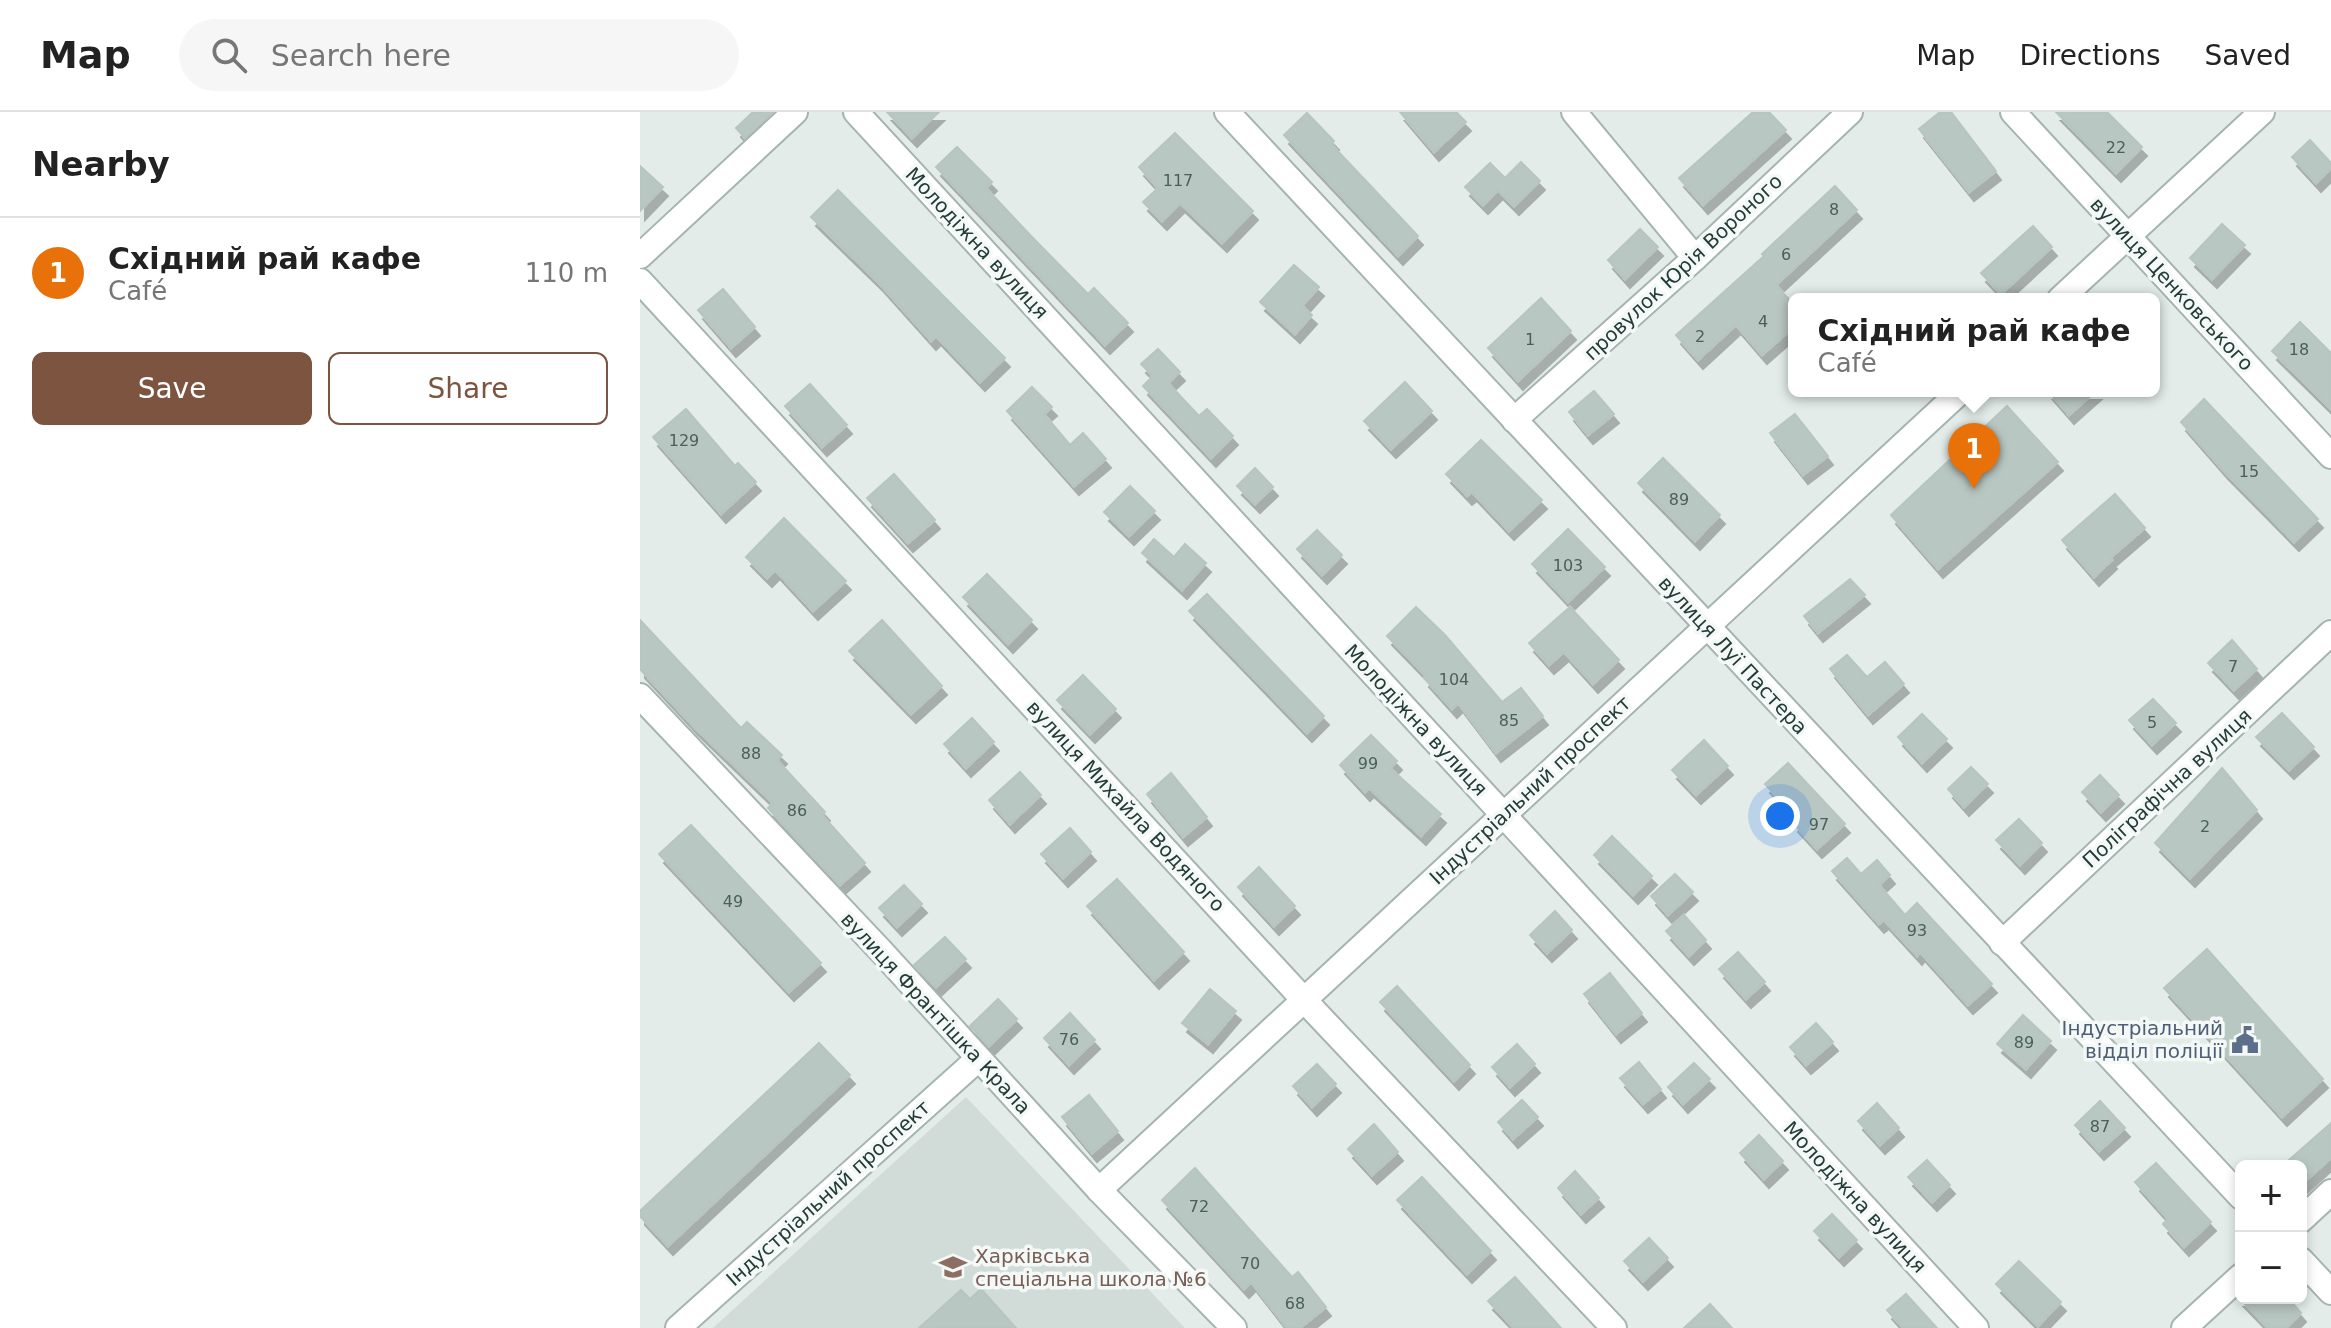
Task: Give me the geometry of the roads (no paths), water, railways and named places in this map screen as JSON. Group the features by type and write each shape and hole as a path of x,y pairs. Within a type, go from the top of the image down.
{"street":[{"path":"640,256 795,112"},
{"name":"Молодіжна вулиця","path":"856,112 1976,1328"},
{"name":"вулиця Луї Пастера","path":"1227,112 2235,1191"},
{"path":"1574,112 1695,258"},
{"name":"провулок Юрія Вороного","path":"1514,420 1695,258 1850,112"},
{"name":"вулиця Ценковського","path":"2013,112 2331,456"},
{"path":"2067,293 2262,112"},
{"name":"вулиця Михайла Водяного","path":"640,281 1304,1000 1614,1328"},
{"name":"Індустріальний проспект","path":"1099,1190 1955,397"},
{"name":"Поліграфічна вулиця","path":"2002,943 2331,633"},
{"name":"вулиця Франтішка Крала","path":"640,696 1099,1190 1234,1328"},
{"name":"Індустріальний проспект","path":"678,1328 978,1059"},
{"path":"2307,1214 2331,1192"},
{"path":"2307,1266 2331,1292"},
{"path":"2184,1328 2235,1281"}],"place":[{"name":"Східний рай кафе","path":"1974,489"},
{"name":"Індустріальний відділ поліції","path":"2245,1040"},
{"name":"Харківська спеціальна школа №6","path":"953,1267"}]}
